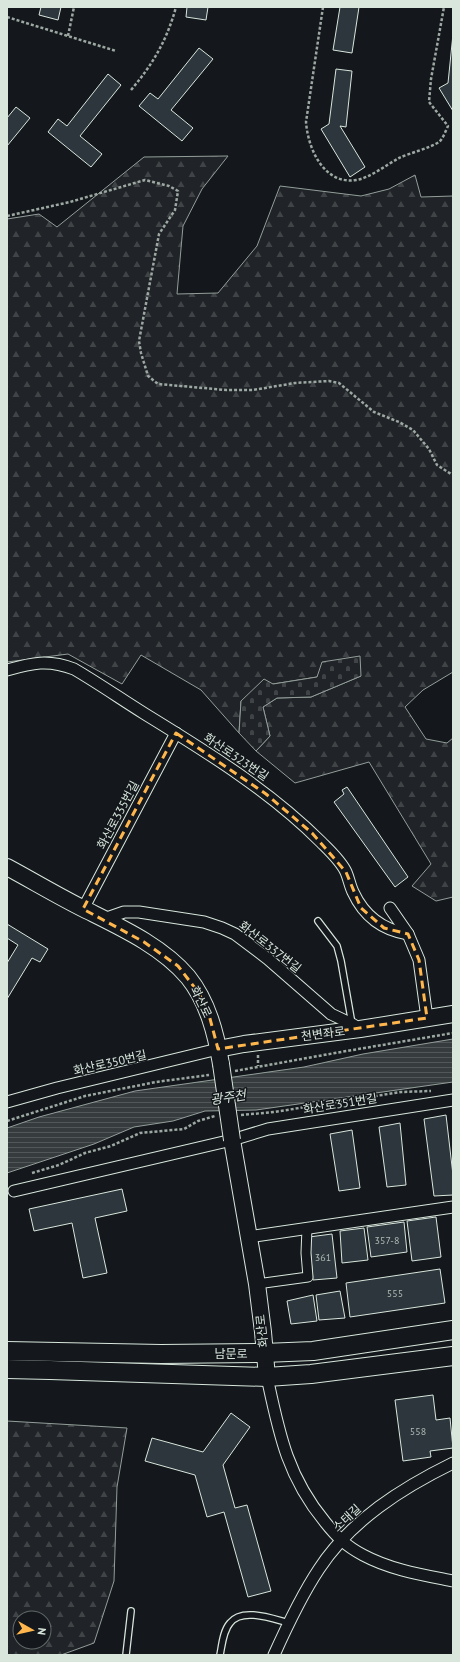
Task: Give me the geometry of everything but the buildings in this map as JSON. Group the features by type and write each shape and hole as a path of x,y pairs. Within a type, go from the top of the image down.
{"main road":[{"name":"화산로","path":"7,867 104,919 166,956 182,970 198,992 208,1011 220,1057 232,1140 257,1284 267,1377"},
{"name":"천변좌로","path":"220,1057 244,1044 453,1014"},
{"name":"남문로","path":"7,1351 161,1354 313,1351 453,1330"},
{"name":"남문로","path":"7,1369 267,1377 311,1374 453,1356"}],"street":[{"name":"화산로323번길","path":"7,670 42,662 52,662 64,665 88,677 234,771 266,794 312,833 331,852 346,872 352,891 361,908 384,928 408,934"},
{"name":"화산로335번길","path":"83,909 176,733"},
{"path":"390,908 408,934 419,960 427,1018"},
{"name":"화산로337번길","path":"104,919 124,912 139,912 204,922 222,928 235,934 268,958 331,1014 356,1027"},
{"name":"화산로350번길","path":"7,1102 57,1088 220,1057"},
{"name":"화산로351번길","path":"14,1191 232,1140 268,1129 453,1100"},
{"path":"248,1237 453,1207"},
{"path":"257,1284 308,1277 306,1253 307,1228"},
{"path":"267,1377 280,1435 293,1472 311,1505 340,1541 364,1556 400,1570 453,1581"},
{"name":"소태길","path":"274,1655 289,1623 319,1568 340,1541 384,1502 426,1476 453,1463"}],"lane":[{"name":"천변좌로","path":"318,921 337,946 356,1027"},
{"path":"126,1655 131,1611"},
{"path":"220,1655 226,1631 234,1619 247,1614 289,1623"}],"path":[{"path":"68,36 74,7"},
{"path":"131,90 144,75 160,50 168,34 176,7"},
{"path":"323,7 306,122 307,135 319,162 326,171 332,176 343,180 356,180 374,173 399,158 440,141 448,126 429,102 431,79 444,7"},
{"path":"7,17 116,51"},
{"path":"7,216 70,202 145,180 169,186 178,191 175,210 159,234 139,341 148,376 158,384 226,390 254,390 295,383 329,381 339,383 374,412 399,422 413,430 429,449 437,465 451,474 453,473"}],"highlighted area":[{"path":"176,733 266,794 312,833 346,872 361,908 384,928 408,934 419,960 427,1018 218,1049 208,1011 198,992 178,966 144,942 83,909"}],"green space":[{"path":"228,156 202,189 183,226 177,294 218,293 257,246 280,186 361,196 389,189 415,175 421,197 453,196 453,672 423,690 405,707 426,739 447,743 453,738 453,897 436,901 412,886 431,864 369,762 295,783 256,751 270,736 263,707 277,698 311,697 361,676 317,677 273,684 241,701 239,733 201,690 141,655 122,684 68,654 7,662 7,219 39,214 57,227 144,157"},
{"path":"360,656 361,676 311,697 277,698 263,707 270,736 256,751 239,733 241,701 264,679 273,684 317,677 322,662"},
{"path":"7,1421 127,1428 117,1487 114,1581 94,1643 61,1655 7,1655"}],"water":[{"name":"광주천","path":"453,1039 453,1082 256,1110 205,1111 173,1121 134,1127 94,1144 7,1173 7,1128 39,1117 135,1091 304,1067 363,1054"}]}
